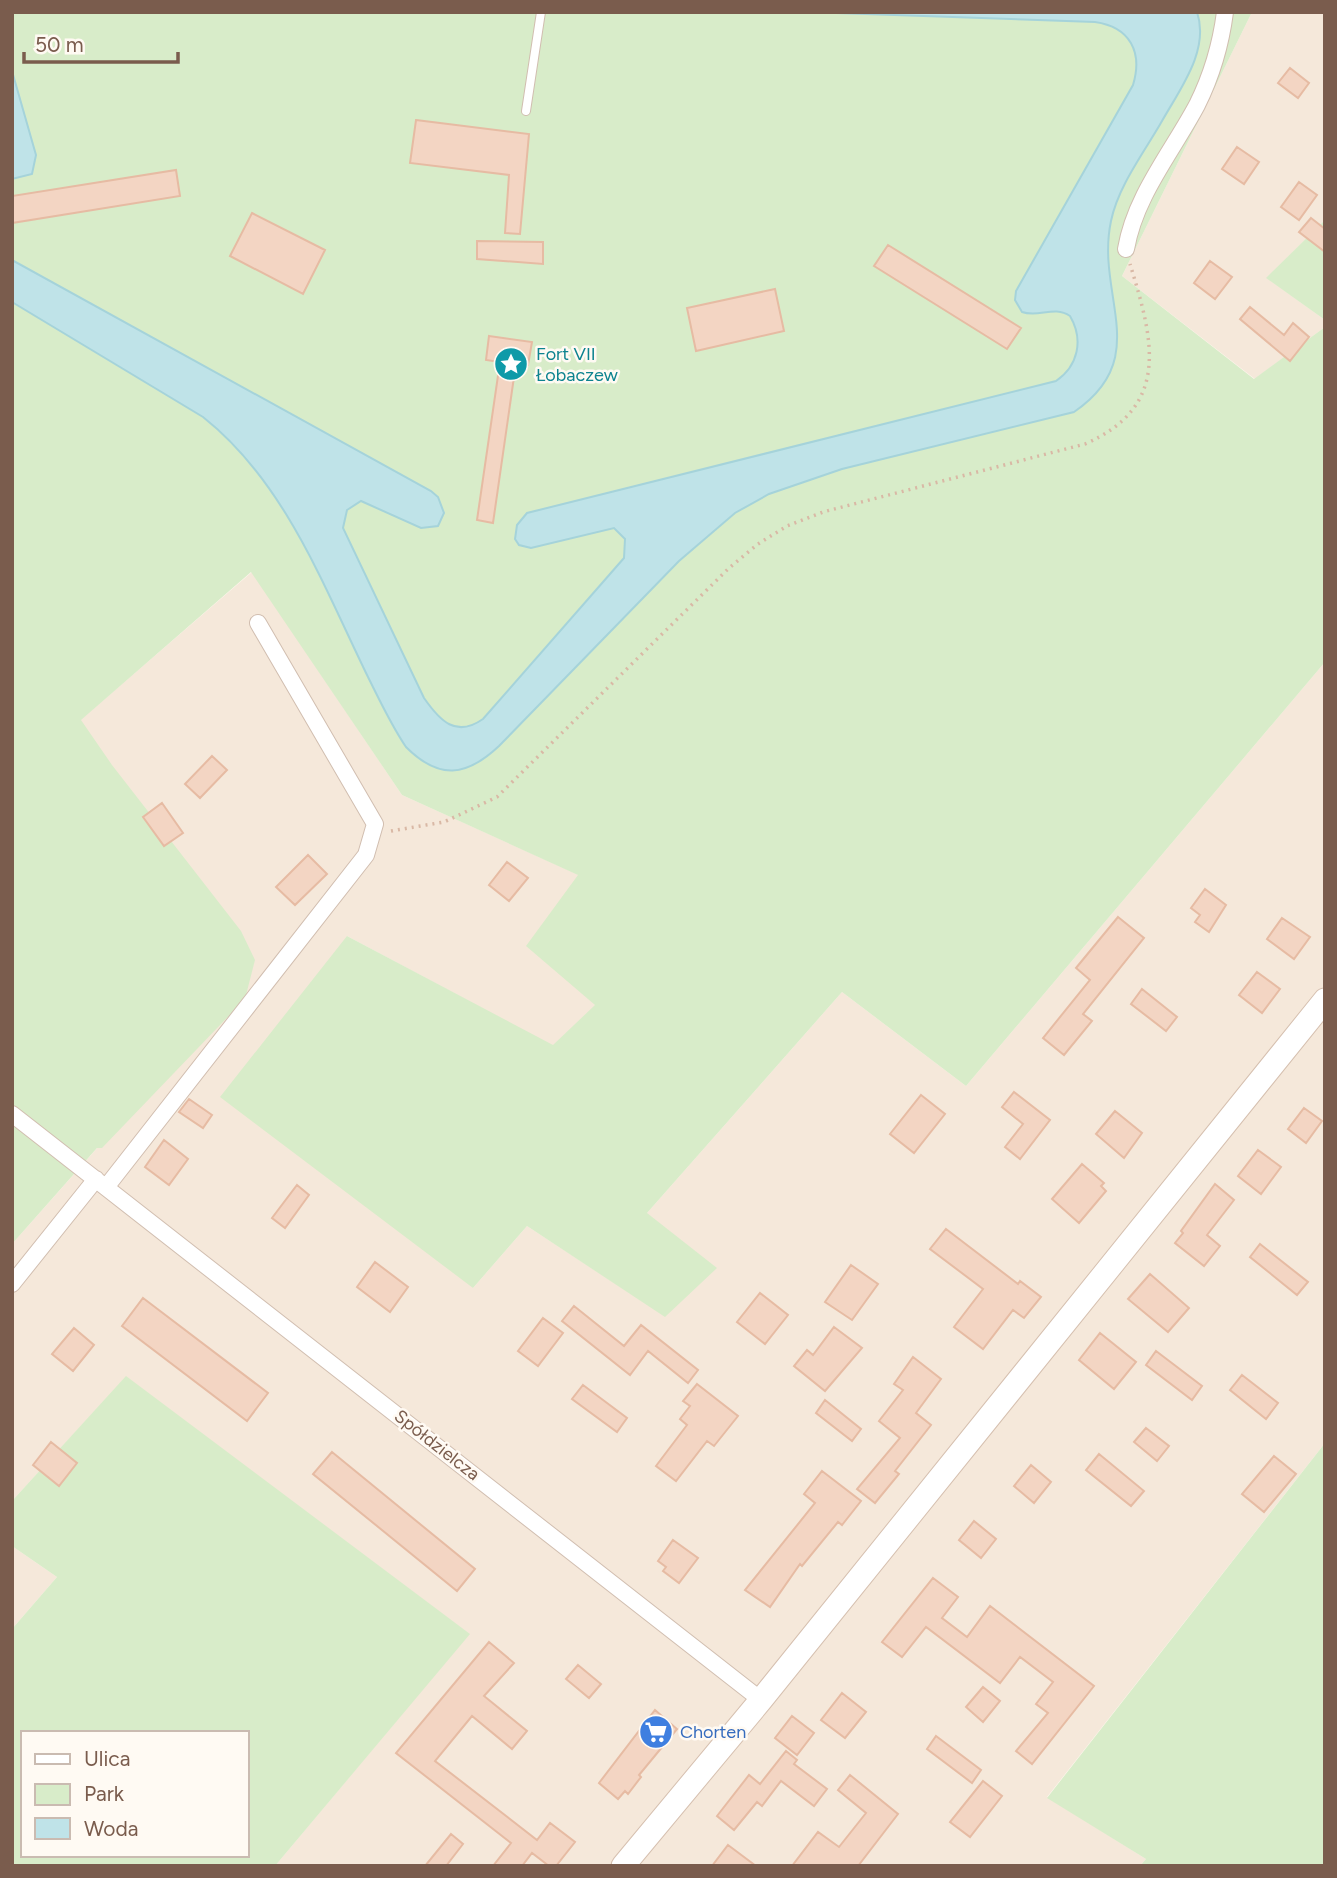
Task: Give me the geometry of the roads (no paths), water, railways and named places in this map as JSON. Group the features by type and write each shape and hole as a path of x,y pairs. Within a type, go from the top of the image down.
{"main road":[{"path":"623,1866 761,1700 1325,1000"}],"street":[{"path":"1126,249 1130,221 1198,102 1222,39 1225,12"},
{"path":"12,1284 105,1185 366,855 375,824 258,623"},
{"name":"Spółdzielcza","path":"12,1114 761,1700"}],"lane":[{"path":"526,111 541,12"}],"water":[{"path":"807,12 1197,12 1200,41 1191,69 1126,182 1111,221 1108,248 1117,347 1111,370 1098,391 1074,412 842,469 769,494 735,513 679,561 499,746 464,769 441,769 430,765 406,747 381,704 299,537 257,472 232,443 203,417 12,302 12,260 438,497 444,513 438,526 421,528 361,501 347,510 343,528 424,698 443,720 457,727 465,727 483,719 624,558 625,539 614,528 531,548 519,545 515,539 517,525 527,513 1056,381 1074,360 1078,343 1070,316 1052,311 1034,314 1022,312 1015,300 1016,291 1133,85 1136,73 1135,52 1125,35 1117,29 1095,22"},
{"path":"12,71 36,155 32,174 12,179"}],"place":[{"name":"Fort VII Łobaczew","path":"511,364"},
{"name":"Chorten","path":"656,1732"}]}
